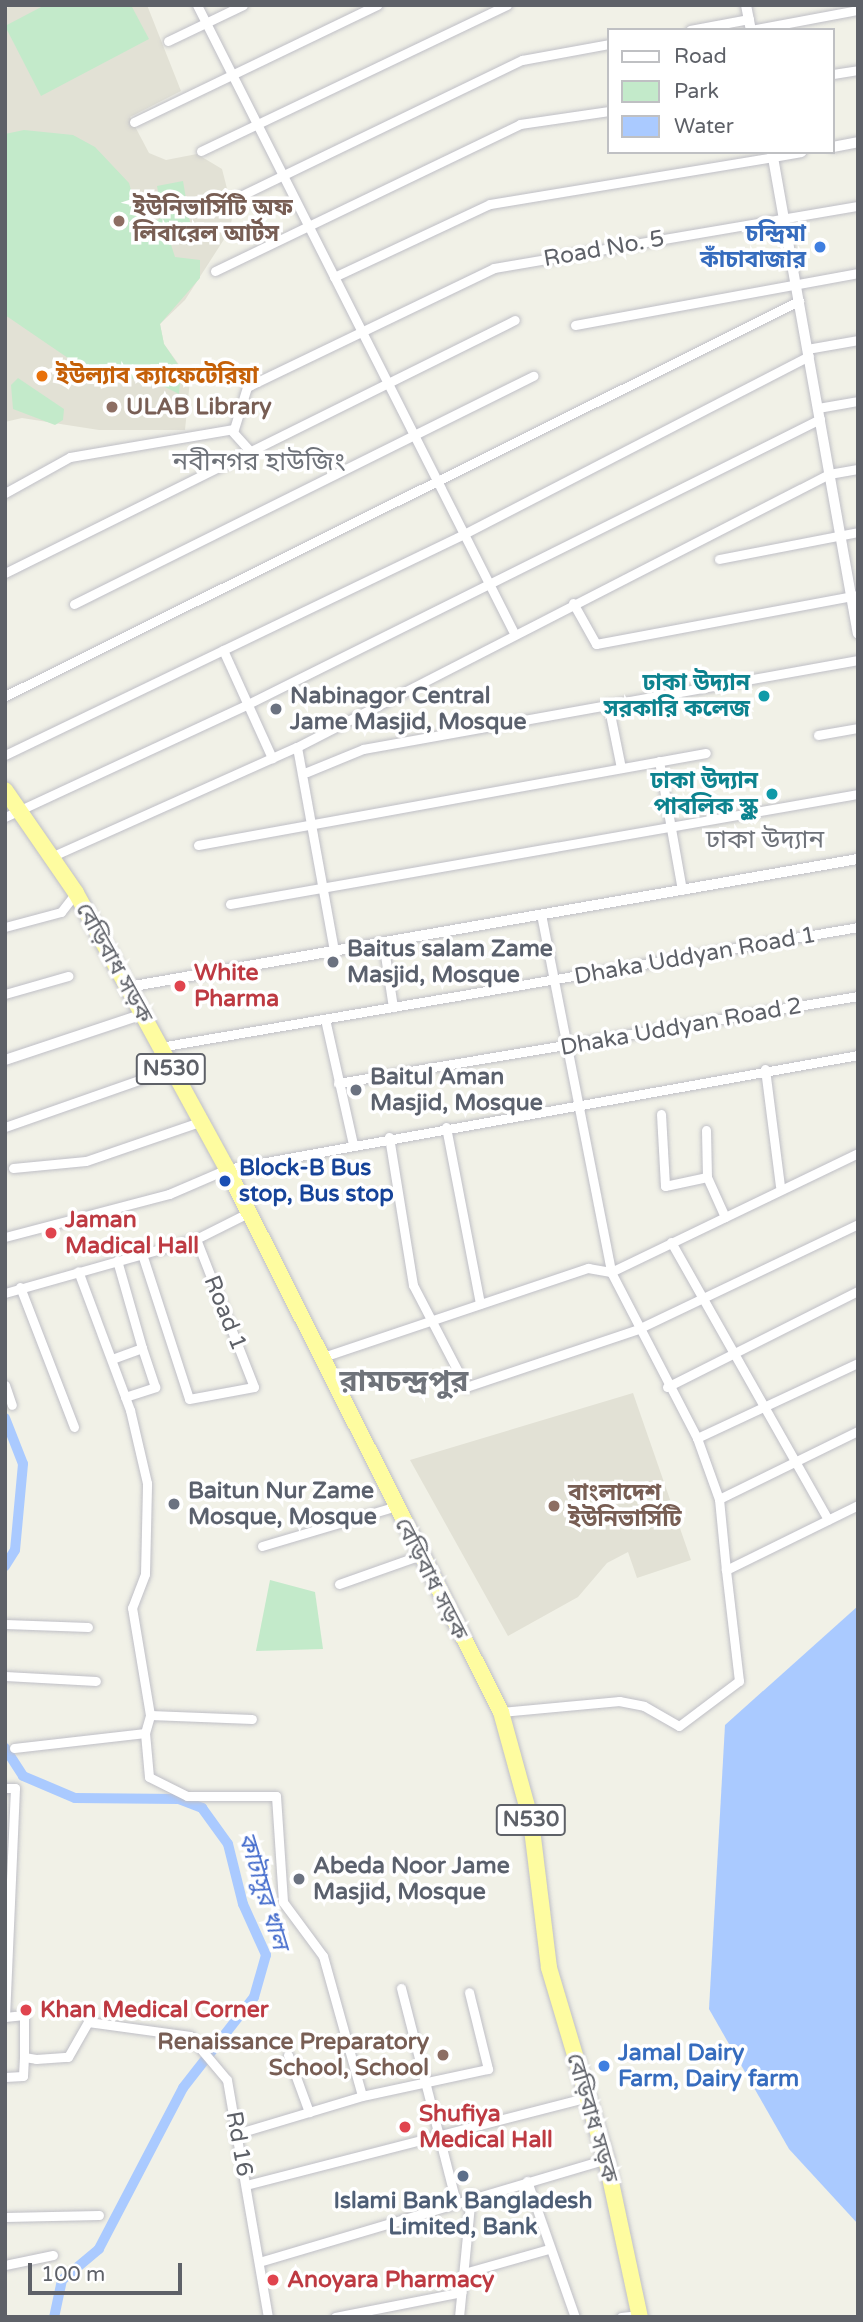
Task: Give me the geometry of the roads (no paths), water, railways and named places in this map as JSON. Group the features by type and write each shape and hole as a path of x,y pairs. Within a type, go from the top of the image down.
{"highway":[{"name":"বেড়িবাধ সড়ক","path":"5,790 13,814 53,856 76,893 227,1169 323,1357 418,1556 501,1712 531,1821 550,1968 606,2160 640,2316"}],"street":[{"path":"197,5 513,631"},
{"path":"167,41 243,5"},
{"path":"134,122 233,77 377,5"},
{"path":"201,151 258,127 507,5"},
{"path":"746,5 750,26"},
{"path":"720,28 858,10"},
{"path":"234,198 284,178 522,60 608,44"},
{"path":"835,74 858,69"},
{"path":"215,271 310,229 520,124 608,111"},
{"path":"835,147 858,142"},
{"path":"334,276 490,204 773,155 840,535 855,596 858,633"},
{"name":"Road No. 5","path":"231,430 239,424 247,387 494,268 858,206"},
{"path":"575,326 858,273"},
{"path":"5,696 799,301"},
{"path":"5,573 515,320"},
{"path":"5,754 464,534 808,353 858,340"},
{"path":"74,604 533,376"},
{"path":"13,814 247,704 489,584 819,413 858,401"},
{"path":"5,494 70,457 231,430 249,450"},
{"path":"53,856 297,747 513,631 830,474 858,469"},
{"path":"719,559 858,532"},
{"path":"573,603 596,644 855,596"},
{"path":"223,650 272,758"},
{"path":"307,772 363,749 858,660"},
{"path":"608,704 621,768"},
{"path":"818,735 858,728"},
{"path":"297,747 307,772 311,824 334,951"},
{"path":"198,845 706,753"},
{"path":"659,761 682,890"},
{"path":"230,904 858,794"},
{"path":"128,987 858,859"},
{"path":"5,927 61,912 76,893"},
{"path":"501,1712 619,1701 679,1726 739,1681 719,1499 697,1438 667,1387 611,1272 541,914"},
{"name":"Dhaka Uddyan Road 1","path":"160,1046 858,927"},
{"path":"383,942 393,1007"},
{"path":"5,994 68,976"},
{"name":"Dhaka Uddyan Road 2","path":"338,1083 567,1048 858,996"},
{"path":"5,1060 143,1014"},
{"path":"325,1019 353,1144"},
{"path":"5,1237 169,1194 227,1169 446,1126 858,1055"},
{"path":"5,1127 171,1069"},
{"path":"765,1069 780,1186"},
{"path":"661,1114 664,1186 707,1177"},
{"path":"13,1168 86,1161 199,1122"},
{"path":"446,1126 480,1304"},
{"path":"706,1130 707,1177 725,1217"},
{"path":"389,1137 413,1285 428,1324 466,1387 638,1329 858,1224"},
{"path":"323,1357 589,1268 611,1272 725,1217 780,1186 858,1153"},
{"path":"5,1293 196,1239 250,1212"},
{"name":"Road 1","path":"142,1254 189,1399 254,1387 196,1239"},
{"path":"671,1242 736,1350 794,1462 828,1520"},
{"path":"117,1261 155,1387 125,1397"},
{"path":"78,1271 125,1397 151,1519 132,1608 150,1715 145,1733 149,1777 187,1796 276,1796 283,1902 323,1956 362,2096"},
{"path":"20,1287 74,1427"},
{"path":"667,1387 858,1291"},
{"path":"111,1359 142,1348"},
{"path":"697,1438 768,1409 858,1363"},
{"path":"5,1385 12,1405"},
{"path":"719,1499 858,1432"},
{"path":"726,1570 858,1505"},
{"path":"262,1546 394,1507"},
{"path":"339,1584 418,1556"},
{"path":"5,1624 88,1627"},
{"path":"5,1676 96,1681"},
{"path":"150,1715 252,1719"},
{"path":"14,1748 145,1733"},
{"path":"5,1788 15,1788 10,1843 5,2017 24,2015 23,2076 5,2077"},
{"path":"401,1988 455,2199"},
{"path":"240,2133 362,2096 488,2069 469,1992"},
{"name":"Rd 16","path":"24,2057 62,2061 88,2022 138,2028 193,2040 223,2074 240,2133 268,2317"},
{"path":"288,2055 309,2112"},
{"path":"246,2185 436,2133 586,2098"},
{"path":"260,2262 455,2199 606,2160"},
{"path":"527,2181 575,2317"},
{"path":"459,2317 471,2195"},
{"path":"5,2217 99,2215"},
{"path":"464,2273 549,2249"},
{"path":"5,2265 53,2255"},
{"path":"335,2317 462,2292"},
{"path":"621,2317 640,2316"}],"water":[{"path":"858,1606 858,2224 789,2149 709,2009 725,1725"}],"waterway":[{"name":"কাটাসুর খাল","path":"5,1418 23,1464 15,1550 5,1566"},
{"name":"কাটাসুর খাল","path":"5,1748 23,1776 75,1798 179,1799 202,1808 228,1844 243,1904 266,1955 254,1997 183,2088 99,2249 62,2280 54,2317"}],"place":[{"name":"ইউনিভার্সিটি অফ লিবারেল আর্টস","path":"119,221"},
{"name":"চন্দ্রিমা কাঁচাবাজার","path":"820,247"},
{"name":"ইউল্যাব ক্যাফেটেরিয়া","path":"42,376"},
{"name":"ULAB Library","path":"112,407"},
{"name":"ঢাকা উদ্যান সরকারি কলেজ","path":"764,696"},
{"name":"Nabinagor Central Jame Masjid, Mosque","path":"276,709"},
{"name":"ঢাকা উদ্যান পাবলিক স্কুল","path":"772,794"},
{"name":"Baitus salam Zame Masjid, Mosque","path":"333,962"},
{"name":"White Pharma","path":"180,986"},
{"name":"Baitul Aman Masjid, Mosque","path":"356,1090"},
{"name":"Block-B Bus stop, Bus stop","path":"225,1181"},
{"name":"Jaman Madical Hall","path":"51,1233"},
{"name":"Baitun Nur Zame Mosque, Mosque","path":"174,1504"},
{"name":"বাংলাদেশ ইউনিভার্সিটি","path":"554,1506"},
{"name":"Abeda Noor Jame Masjid, Mosque","path":"299,1879"},
{"name":"Khan Medical Corner","path":"26,2010"},
{"name":"Renaissance Preparatory School, School","path":"443,2055"},
{"name":"Jamal Dairy Farm, Dairy farm","path":"604,2066"},
{"name":"Shufiya Medical Hall","path":"405,2127"},
{"name":"Islami Bank Bangladesh Limited, Bank","path":"463,2176"},
{"name":"Anoyara Pharmacy","path":"273,2280"}],"district":[{"name":"নবীনগর হাউজিং","path":"259,462"},
{"name":"ঢাকা উদ্যান","path":"765,840"},
{"name":"রামচন্দ্রপুর","path":"404,1382"}]}
